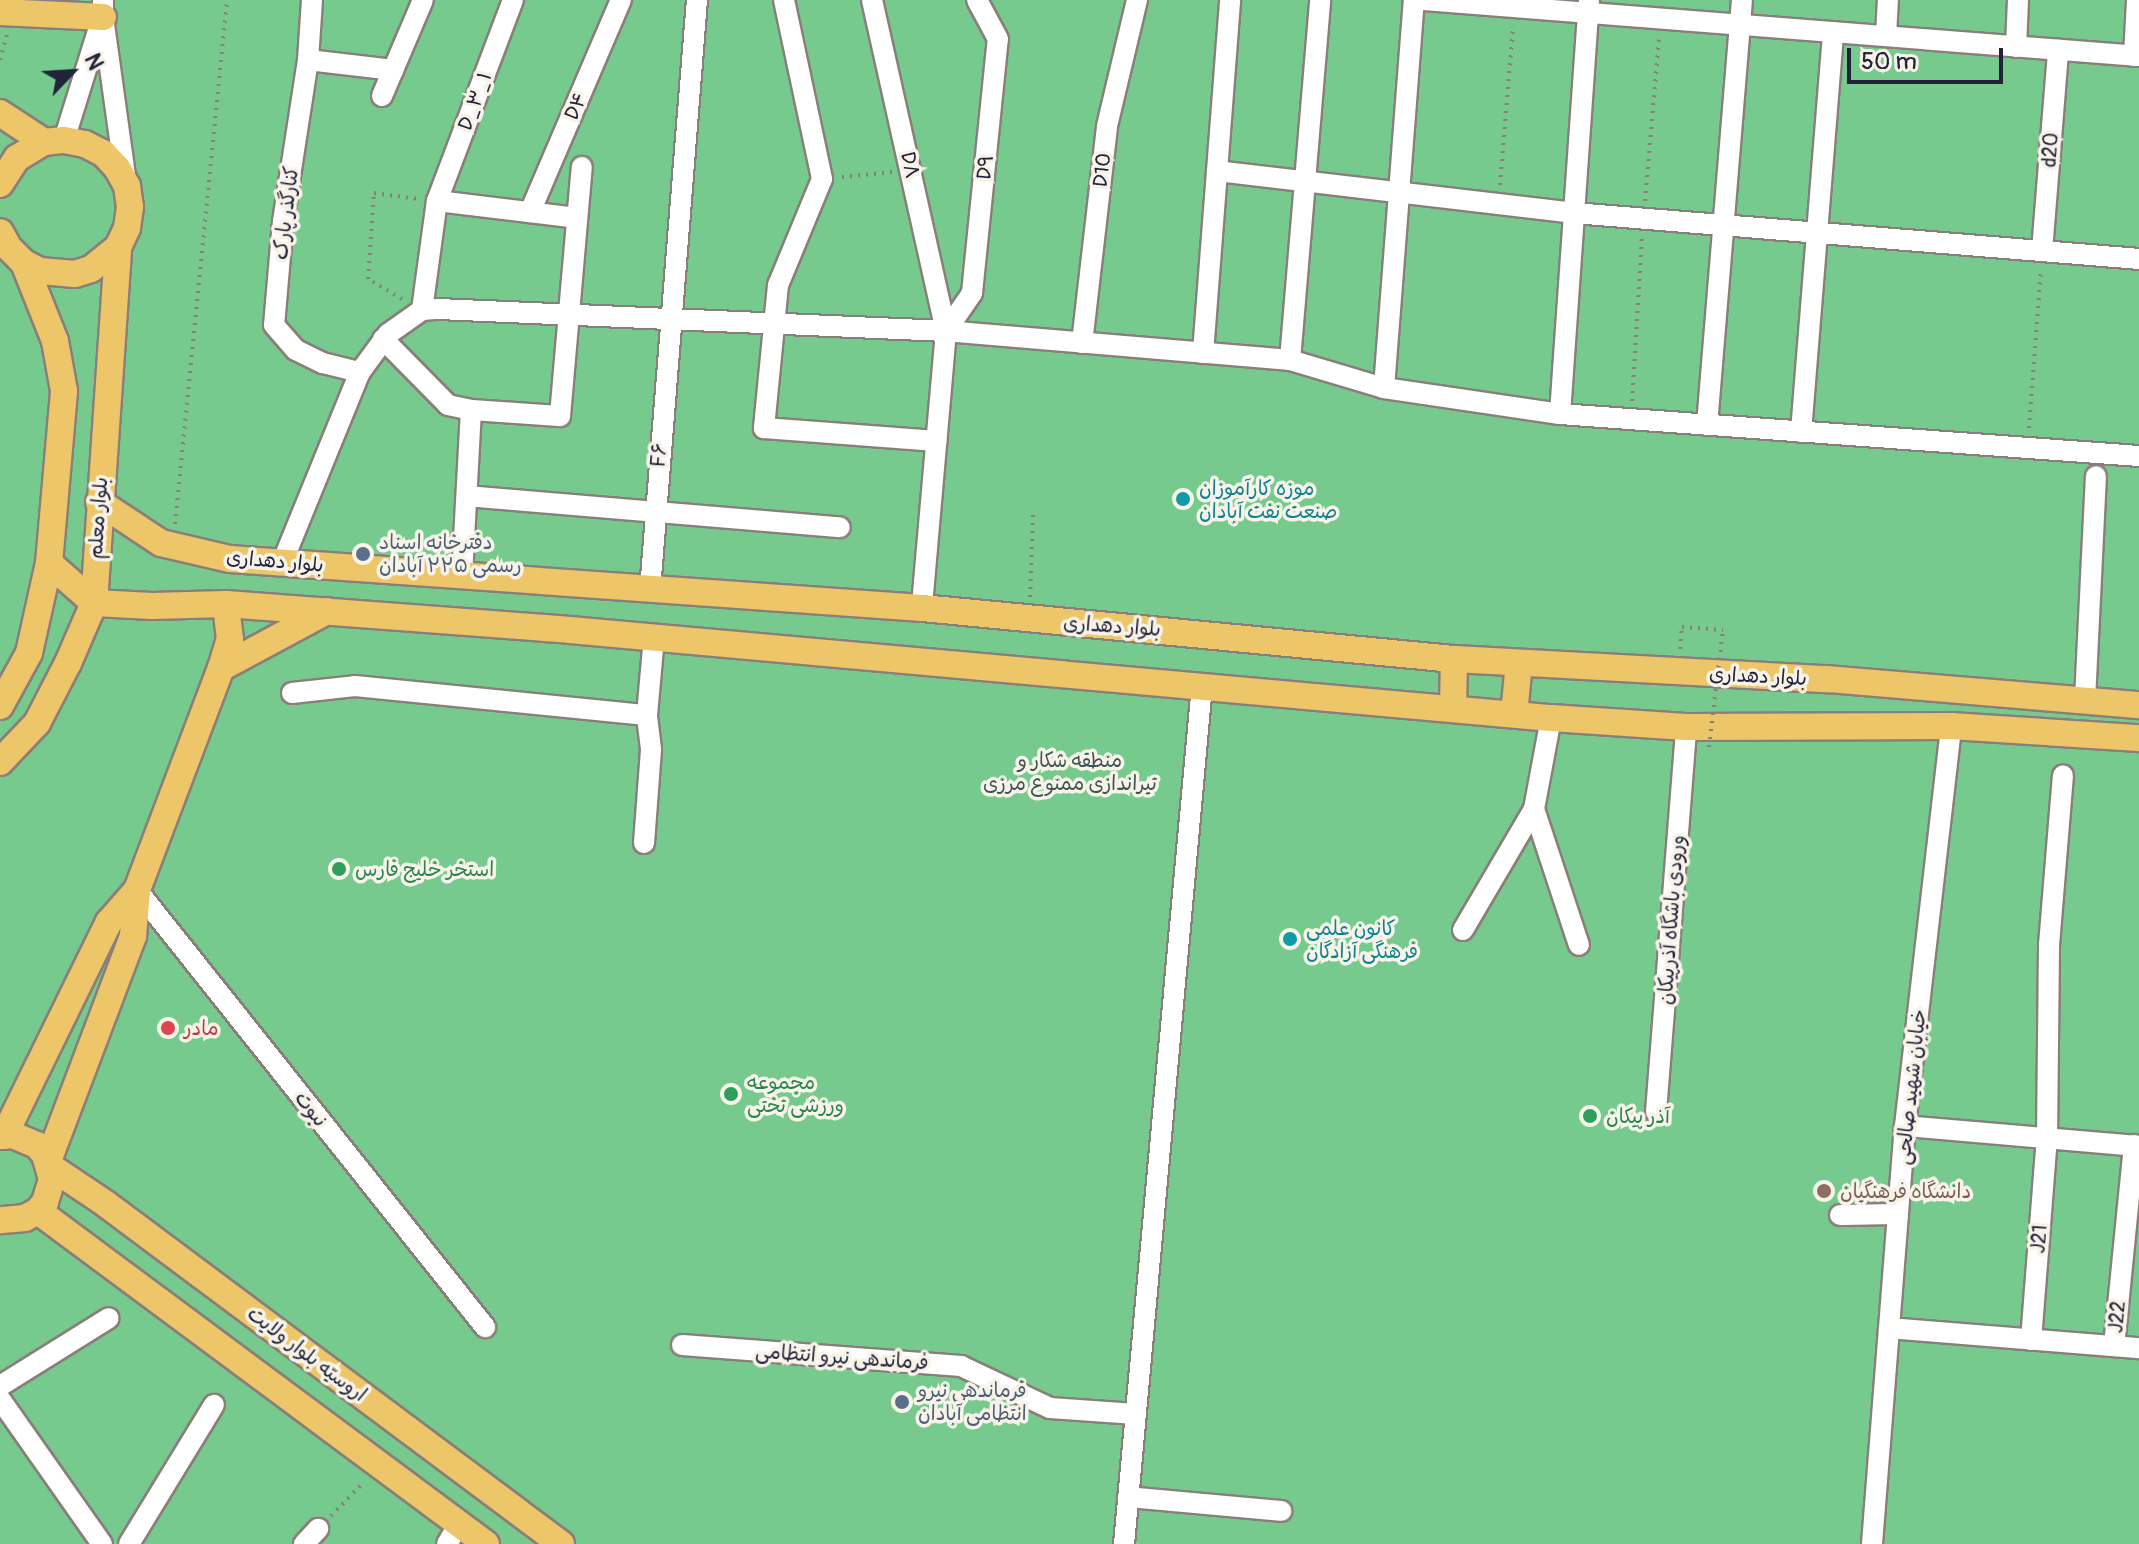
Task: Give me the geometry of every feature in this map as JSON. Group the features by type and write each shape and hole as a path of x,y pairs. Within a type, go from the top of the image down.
{"main road":[{"path":"0,12 103,9"},
{"path":"0,113 54,141 85,144 103,153 117,168 127,186"},
{"path":"0,184 17,158 54,141"},
{"name":"بلوار معلم","path":"0,762 37,723 94,603 118,247 129,218 127,186"},
{"path":"0,232 9,248 24,263 48,273 75,274 91,269 118,247"},
{"path":"0,706 29,653 49,563 64,391 55,341 24,263"},
{"name":"بلوار دهداری","path":"99,502 161,543 230,559 922,608 1454,659 1827,679 2139,705"},
{"path":"49,563 94,603 226,604 327,611 654,637 1551,718 1686,727 1951,726 2139,738"},
{"path":"570,630 574,585"},
{"path":"0,1242 21,1216 50,1191 49,1164 133,936 137,890 230,639 226,604"},
{"path":"221,668 327,611"},
{"path":"1453,709 1454,659"},
{"path":"1514,714 1519,663"},
{"path":"2,1136 109,922 137,890"},
{"name":"اروسیّه بلوار ولایت","path":"2,1136 26,1138 37,1145 49,1164 561,1544"},
{"path":"21,1216 381,1464 453,1534 486,1544"}],"street":[{"name":"کنارگذر پارک","path":"312,0 308,60 283,221 274,325 296,350 323,363 360,372"},
{"path":"382,96 423,0"},
{"name":"D_۳_۱","path":"422,310 437,201 513,0"},
{"name":"D۴","path":"530,212 621,0"},
{"name":"F۶","path":"650,590 697,0"},
{"path":"784,0 822,179 778,285 771,324 764,428 937,441"},
{"name":"D۸","path":"872,0 946,331"},
{"name":"D۹","path":"946,331 972,293 998,39 977,0"},
{"name":"D10","path":"1082,343 1107,126 1137,0"},
{"path":"1203,353 1230,0"},
{"path":"1290,360 1320,0"},
{"path":"1384,388 1414,0"},
{"path":"1424,0 1515,7 1589,6 1660,19 2137,56 2137,0"},
{"path":"1707,425 1742,0"},
{"path":"1886,36 1888,0"},
{"path":"2016,47 2018,0"},
{"path":"1560,414 1589,6"},
{"path":"54,141 103,9"},
{"path":"103,9 127,186"},
{"path":"1801,432 1833,32"},
{"name":"d20","path":"2042,251 2058,50"},
{"path":"308,60 393,70"},
{"path":"383,339 448,405 471,410 560,416 582,167"},
{"path":"1217,171 1574,213 2139,259"},
{"path":"437,201 577,218"},
{"path":"282,563 360,372 383,339 422,310 946,331 1290,360 1384,388 1560,414 2139,456"},
{"path":"922,608 946,331"},
{"path":"462,576 471,410"},
{"path":"2085,700 2096,476"},
{"path":"467,496 840,527"},
{"path":"644,843 651,749 647,715 654,637"},
{"path":"1124,1544 1202,685"},
{"path":"292,693 355,686 647,715"},
{"path":"1463,930 1534,809 1551,718"},
{"name":"خیابان شهید صالحی","path":"1872,1544 1905,1126 1951,726"},
{"name":"ورودی باشگاه آذرپیکان","path":"1656,1112 1686,727"},
{"name":"J21","path":"2031,1340 2047,1138 2049,945 2063,776"},
{"path":"1534,809 1579,945"},
{"name":"نبوت","path":"137,890 485,1327"},
{"path":"1905,1126 2136,1146"},
{"name":"J22","path":"2114,1346 2136,1146"},
{"path":"1840,1215 1898,1214"},
{"path":"0,1386 109,1318"},
{"path":"1889,1328 2139,1348"},
{"name":"فرماندهی نیرو انتظامی","path":"682,1345 961,1366 1050,1408 1136,1414"},
{"path":"0,1399 102,1544"},
{"path":"129,1544 214,1405"},
{"path":"1128,1497 1281,1511"},
{"path":"304,1544 318,1529"}],"path":[{"path":"173,546 227,0"},
{"path":"1498,204 1515,7"},
{"path":"1631,419 1660,19"},
{"path":"822,179 911,170"},
{"path":"422,310 368,279 374,193 437,201"},
{"path":"2027,448 2042,251"},
{"path":"1030,620 1033,514"},
{"path":"1682,627 1723,630 1709,747"},
{"path":"318,1529 381,1464"}],"green space":[{"name":"منطقه شکار و تیراندازی ممنوع مرزی","path":"0,0 2139,0 2139,1544 0,1544"}],"place":[{"name":"موزه کارآموزان صنعت نفت آبادان","path":"1183,499"},
{"name":"دفترخانه اسناد رسمی ۲۲۵ آبادان","path":"363,554"},
{"name":"استخر خلیج فارس","path":"339,869"},
{"name":"کانون علمی فرهنگی آزادگان","path":"1290,939"},
{"name":"مادر","path":"168,1028"},
{"name":"مجموعه ورزشی تختی","path":"731,1094"},
{"name":"آذر پیکان","path":"1590,1116"},
{"name":"دانشگاه فرهنگیان","path":"1824,1191"},
{"name":"فرماندهی نیرو انتظامی آبادان","path":"902,1402"}]}
